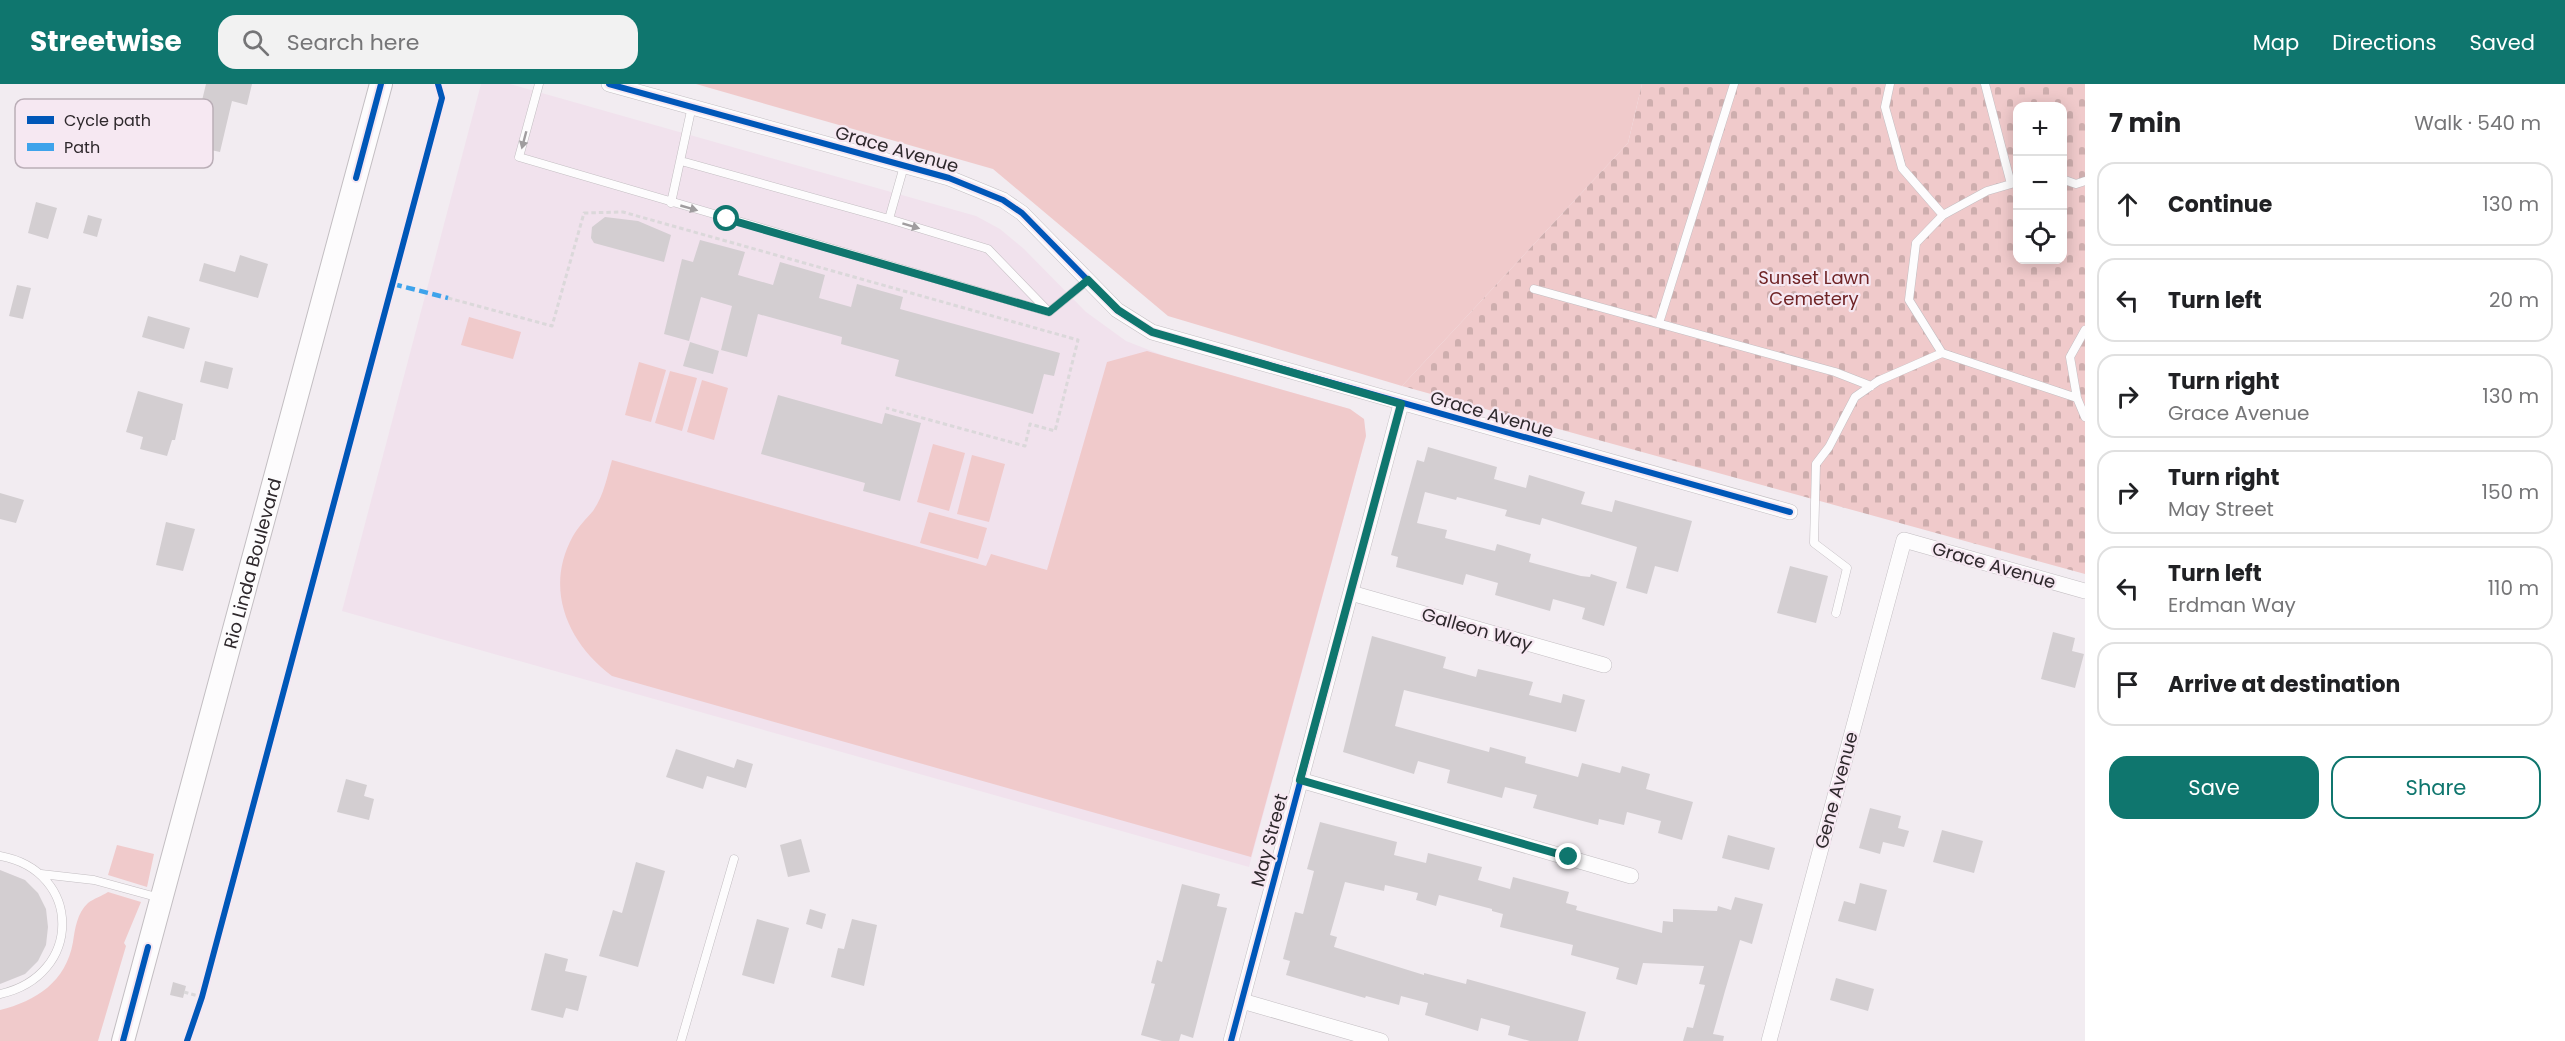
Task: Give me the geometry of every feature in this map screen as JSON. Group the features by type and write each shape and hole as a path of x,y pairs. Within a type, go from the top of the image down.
{"main road":[{"name":"Rio Linda Boulevard","path":"123,1041 381,84"}],"street":[{"name":"Grace Avenue","path":"609,84 950,178 1003,200 1022,213 1118,310 1152,332 1790,512"},
{"name":"May Street","path":"1231,1041 1401,404"},
{"name":"Grace Avenue","path":"1904,540 2085,591"},
{"name":"Gene Avenue","path":"1769,1041 1904,540"},
{"name":"Galleon Way","path":"1351,593 1604,665"},
{"path":"1300,780 1631,876"},
{"path":"1242,1001 1381,1041"}],"lane":[{"path":"539,84 519,157 1049,312"},
{"path":"1659,323 1734,84"},
{"path":"1890,84 1886,107 1902,168 1943,215"},
{"path":"1985,84 2013,180"},
{"path":"671,203 692,106"},
{"path":"681,161 988,249 1049,312"},
{"path":"889,219 904,165"},
{"path":"2067,181 2076,184 2085,182"},
{"path":"2013,183 1987,190 1943,215 1916,243 1909,300 1942,353 2077,398"},
{"path":"1049,312 1088,280"},
{"path":"1534,289 1835,372 1871,386"},
{"path":"2085,330 2070,357 2077,398 2085,417"},
{"path":"1836,613 1847,568 1814,543 1816,464 1829,447 1856,397 1871,386 1942,353"},
{"path":"0,856 18,859 41,874 57,897 63,924 58,951 43,974 20,990 0,994"},
{"path":"681,1041 734,859"},
{"path":"41,874 94,880 161,898"}],"path":[{"path":"448,298 552,326 584,213 623,212 1078,340 1055,431 1030,424 1025,446 886,408"},
{"path":"184,992 202,997"}],"shaded area":[{"path":"481,84 510,84 976,216 1000,229 1024,249 1086,312 1126,341 1167,357 1350,409 1364,419 1366,436 1249,867 342,611"}],"green space":[{"path":"696,84 1642,84 1628,143 1402,386 1168,316 993,169"},
{"name":"Sunset Lawn Cemetery","path":"1642,84 2085,84 2085,574 1402,386 1628,143"},
{"path":"469,317 521,332 513,359 461,345"},
{"path":"1147,351 1350,409 1364,419 1366,436 1251,857 612,676 596,662 572,630 561,594 561,575 565,556 575,533 600,499 612,460 986,566 991,554 1047,570 1107,362"},
{"path":"639,362 666,370 651,422 625,415"},
{"path":"670,371 697,378 682,431 655,423"},
{"path":"702,380 728,388 714,440 687,432"},
{"path":"933,444 965,453 949,511 917,502"},
{"path":"972,455 1005,464 989,522 957,514"},
{"path":"929,512 987,528 978,559 920,543"},
{"path":"117,845 154,854 147,887 108,875"},
{"path":"108,892 141,902 124,943 126,946 98,1041 0,1041 0,1010 37,995 56,979 69,956 81,911 88,903"}],"building":[{"path":"206,84 252,84 247,105 232,101 220,152 213,150 213,99 202,99"},
{"path":"36,202 57,208 48,239 28,233"},
{"path":"88,215 102,219 97,237 83,233"},
{"path":"605,217 638,221 671,235 664,262 594,243 591,238 592,227"},
{"path":"700,240 745,252 738,275 773,285 780,262 825,275 819,298 851,307 857,284 903,297 900,309 1060,353 1054,376 1044,374 1033,414 895,376 899,360 841,344 842,337 758,314 747,357 721,350 732,306 701,297 689,341 664,334 682,259 693,262"},
{"path":"240,255 268,264 258,298 199,281 204,263 235,272"},
{"path":"17,285 31,288 23,319 9,316"},
{"path":"148,316 190,328 184,349 142,337"},
{"path":"690,342 719,351 713,374 683,366"},
{"path":"205,361 233,368 228,389 200,382"},
{"path":"138,391 183,404 175,440 172,440 167,456 140,449 143,437 126,432"},
{"path":"778,395 882,424 885,413 921,423 900,501 863,491 865,483 761,454"},
{"path":"1428,447 1497,467 1494,479 1526,488 1529,475 1585,492 1581,504 1612,512 1615,500 1692,521 1678,572 1655,566 1647,594 1626,588 1637,547 1542,518 1540,525 1505,516 1507,510 1457,497 1456,500 1425,492 1417,523 1447,530 1445,538 1495,551 1497,544 1531,554 1529,562 1581,576 1590,577 1591,574 1617,582 1604,626 1582,619 1585,608 1553,599 1550,611 1495,595 1498,583 1466,574 1463,585 1396,567 1398,557 1391,555 1417,460 1424,462"},
{"path":"0,493 24,500 16,523 0,519"},
{"path":"166,522 195,529 183,571 156,565"},
{"path":"1790,566 1828,576 1816,623 1777,613"},
{"path":"2053,632 2075,638 2072,651 2084,654 2075,688 2041,679"},
{"path":"1372,636 1446,657 1443,668 1476,677 1478,669 1533,682 1529,695 1561,703 1563,694 1585,700 1576,732 1404,690 1395,726 1489,752 1490,747 1526,757 1525,763 1578,777 1582,763 1620,773 1622,766 1650,774 1646,789 1693,802 1682,840 1658,833 1661,821 1627,812 1624,825 1599,819 1598,825 1533,808 1537,795 1505,787 1502,798 1447,783 1450,770 1418,761 1414,774 1343,752"},
{"path":"676,749 734,768 737,759 753,764 746,788 707,776 703,789 666,777"},
{"path":"346,779 367,785 364,796 374,799 369,820 337,812"},
{"path":"1870,808 1901,816 1898,828 1909,831 1904,847 1883,842 1880,854 1859,848"},
{"path":"1320,822 1397,842 1394,855 1426,863 1428,853 1482,867 1478,880 1510,889 1513,877 1569,892 1566,903 1577,906 1576,910 1662,933 1663,921 1673,922 1673,909 1717,911 1718,906 1731,910 1735,897 1763,904 1752,944 1740,940 1725,991 1713,1034 1724,1036 1723,1041 1683,1041 1687,1027 1693,1028 1705,985 1699,984 1704,966 1643,963 1637,985 1616,979 1619,968 1571,955 1573,945 1500,927 1503,914 1492,911 1492,909 1439,895 1436,906 1416,900 1418,893 1385,885 1384,891 1345,882 1330,935 1337,937 1334,947 1424,975 1424,973 1466,984 1467,979 1586,1012 1578,1041 1530,1041 1508,1035 1510,1026 1481,1018 1478,1031 1425,1015 1428,1003 1401,996 1399,1005 1366,996 1365,998 1286,975 1290,961 1283,959 1295,912 1303,914 1314,871 1307,869"},
{"path":"1942,830 1983,841 1974,873 1933,862"},
{"path":"1728,835 1775,848 1769,870 1722,858"},
{"path":"801,839 810,872 788,877 780,845"},
{"path":"636,862 665,871 638,967 599,956 613,910 622,913"},
{"path":"0,870 25,880 38,893 46,909 48,927 46,945 38,961 25,974 0,984"},
{"path":"1860,883 1887,890 1876,931 1838,921 1844,901 1855,904"},
{"path":"1182,884 1220,894 1217,906 1227,908 1193,1038 1181,1034 1179,1041 1162,1041 1141,1035 1155,984 1151,983 1157,960 1162,962"},
{"path":"810,909 826,914 822,929 806,924"},
{"path":"757,919 789,928 774,984 742,975"},
{"path":"852,919 877,925 864,986 831,977 838,948 844,949"},
{"path":"545,953 568,959 565,971 587,976 578,1011 566,1008 563,1018 531,1010"},
{"path":"1836,978 1874,989 1868,1011 1830,1000"},
{"path":"173,982 186,986 183,998 170,995"}],"marked path":[{"path":"393,284 448,298"}],"cycle path":[{"path":"356,178 381,84"},
{"path":"187,1041 202,997 442,98 438,84"},
{"path":"609,84 949,178 1003,200 1022,213 1117,310 1152,332 1790,512"},
{"path":"1231,1041 1401,404"},
{"path":"123,1041 148,947"}],"route":[{"path":"727,219 1049,312 1088,280 1118,310 1152,332 1401,404 1300,780 1569,857"}]}
